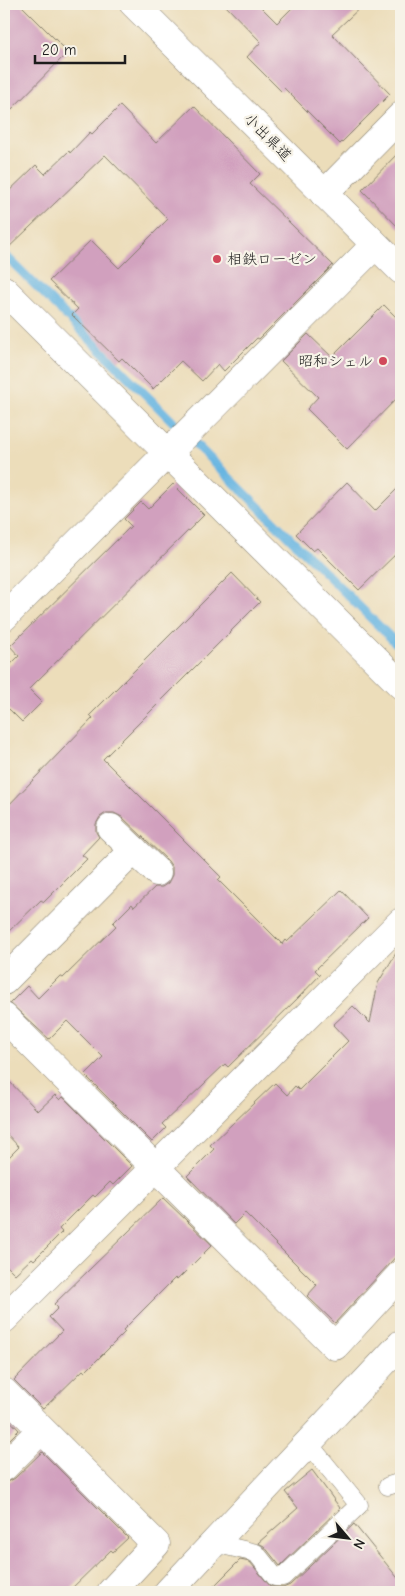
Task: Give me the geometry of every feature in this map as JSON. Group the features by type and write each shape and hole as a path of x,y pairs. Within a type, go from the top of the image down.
{"street":[{"name":"小出県道","path":"134,4 401,270"},
{"path":"324,194 401,116"},
{"path":"4,617 375,245"},
{"path":"4,290 176,445 401,685"},
{"path":"111,828 157,872"},
{"path":"4,981 134,850"},
{"path":"4,1319 401,922"},
{"path":"4,1017 334,1346 401,1274"},
{"path":"168,1592 401,1344"},
{"path":"4,1392 156,1544 111,1592"},
{"path":"4,1467 41,1430"}],"lane":[{"path":"214,1543 256,1552 274,1577 283,1576 359,1505 308,1443"}],"building":[{"path":"4,4 20,4 68,52 4,117"},
{"path":"224,4 258,4 277,23 296,4 364,4 332,34 390,94 340,144 284,88 281,91 247,57 261,42"},
{"path":"120,106 156,143 194,106 260,174 250,184 333,265 224,371 218,364 202,381 181,361 153,389 122,358 119,361 72,315 78,309 49,281 91,240 119,268 168,219 105,155 4,252 4,196 36,165 45,174 69,151 70,153 90,132 92,134"},
{"path":"401,150 401,230 362,190"},
{"path":"384,305 401,322 401,394 347,449 307,409 318,397 281,361 308,334 332,357"},
{"path":"347,482 375,511 401,485 401,549 359,590 317,548 313,551 296,534"},
{"path":"173,484 204,515 29,689 42,702 22,722 9,709 4,714 4,662 8,667 19,656 10,646 131,526 124,519 141,502 148,509"},
{"path":"232,573 260,602 103,759 221,877 218,880 282,944 285,940 287,942 341,890 368,918 315,970 320,975 299,997 228,1067 225,1064 162,1124 166,1128 152,1142 85,1075 103,1057 67,1021 49,1039 10,1003 27,986 38,998 60,976 63,978 116,926 113,923 132,904 134,907 155,887 162,887 168,883 172,875 172,867 122,817 114,813 106,813 100,817 96,824 96,832 99,837 82,855 87,859 44,902 41,900 4,936 4,810 93,718 90,715"},
{"path":"401,945 401,1251 335,1323 307,1296 317,1285 245,1213 234,1224 187,1176 214,1149 210,1145 275,1083 287,1095 295,1086 299,1090 348,1041 333,1025 353,1006 370,1023 378,983"},
{"path":"4,1076 38,1111 55,1095 60,1100 63,1097 132,1166 113,1185 110,1182 95,1197 93,1195 59,1229 62,1232 34,1260 32,1258 15,1274 4,1263 4,1162 19,1147 4,1131"},
{"path":"163,1198 212,1245 177,1280 175,1278 123,1330 125,1332 85,1372 83,1370 43,1409 14,1380 62,1331 49,1317 58,1308 54,1304"},
{"path":"4,1414 19,1430 4,1445"},
{"path":"42,1452 128,1538 113,1552 111,1550 68,1592 4,1592 4,1482 15,1478"},
{"path":"312,1470 340,1508 280,1566 264,1546 258,1543 298,1508 285,1492"},
{"path":"354,1524 401,1582 401,1592 208,1592 240,1560 250,1562 270,1586 283,1588 290,1585"}],"waterway":[{"path":"4,254 401,648"}],"place":[{"name":"相鉄ローゼン","path":"217,259"},
{"name":"昭和シェル","path":"383,361"}]}
